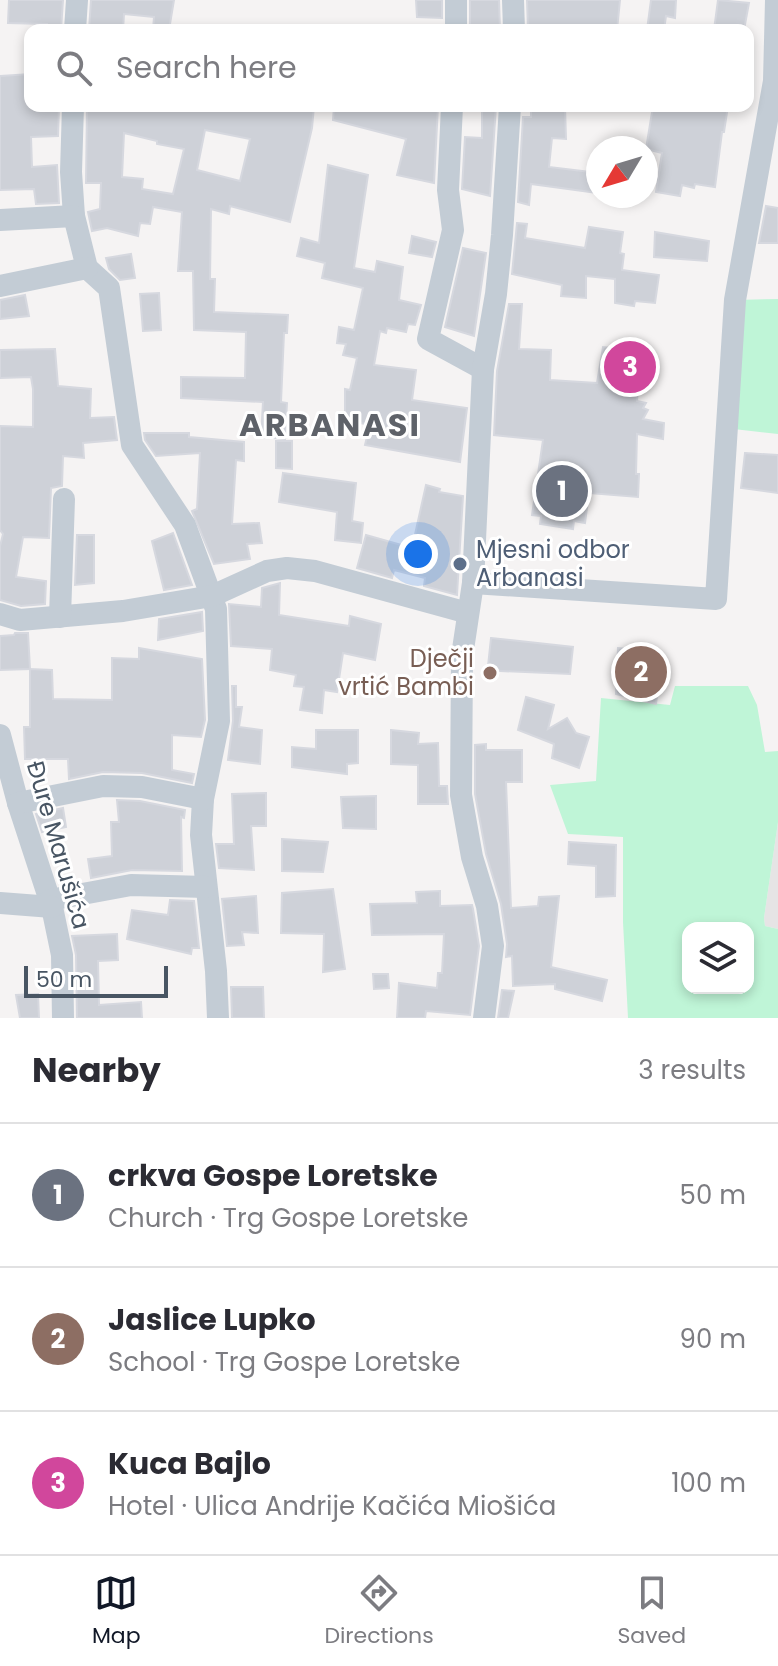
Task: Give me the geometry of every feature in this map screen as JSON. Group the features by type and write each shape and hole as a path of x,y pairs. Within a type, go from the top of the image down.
{"street":[{"path":"75,24 77,0"},
{"path":"456,0 456,24"},
{"path":"513,0 514,24"},
{"path":"473,583 716,599 735,300 768,175 776,0"},
{"path":"73,112 71,172 74,216 87,268 109,288 132,445 185,525 212,596 218,634 219,721 203,799 201,835 218,1018"},
{"path":"452,112 448,190 453,230 428,339 483,369"},
{"path":"484,1018 493,946 487,906 472,857 461,795 462,656 473,583 483,369 496,294 510,112"},
{"path":"0,220 74,216"},
{"path":"0,286 87,268"},
{"path":"60,617 64,499"},
{"path":"0,614 20,620 123,611 212,596 267,571 287,568 315,571 468,613"},
{"name":"Đure Marušića","path":"0,735 18,803 51,904 62,955 63,1018"},
{"path":"18,803 103,786 142,787 203,799"},
{"path":"0,903 51,904 131,885 206,887"}],"shaded area":[{"path":"778,822 778,929 765,926 764,918"}],"green space":[{"path":"778,299 778,434 725,428 735,300"},
{"path":"675,686 748,686 757,705 765,752 778,751 778,822 764,918 765,926 778,929 778,1018 628,1018 623,837 568,834 550,785 596,781 601,698 670,705"}],"building":[{"path":"9,0 63,0 61,24 8,23"},
{"path":"91,0 174,0 170,24 153,24 154,17 124,14 123,24 89,24"},
{"path":"416,0 442,0 442,18 417,17"},
{"path":"470,0 499,0 500,24 470,24"},
{"path":"527,0 620,0 618,24 528,24"},
{"path":"651,0 676,0 675,18 666,16 665,24 648,24"},
{"path":"718,0 749,3 745,24 715,24"},
{"path":"24,74 24,112 59,112 58,136 31,137 32,167 57,165 59,203 36,204 34,189 0,190 0,76"},
{"path":"87,112 313,112 290,222 230,206 229,214 211,209 210,279 215,279 214,312 288,315 287,333 284,333 281,402 287,403 285,439 261,437 263,402 181,398 181,377 245,378 246,332 194,330 193,271 178,271 182,212 153,207 150,224 140,223 138,236 107,228 92,231 88,212 100,209 101,183 86,183","holes":["205,130 250,139 240,181 197,170","124,133 157,141 157,144 184,149 173,194 142,189 143,179 122,177"]},
{"path":"334,112 438,112 434,183 397,175 406,139 333,120"},
{"path":"482,112 496,112 490,196 462,189 465,137 482,138"},
{"path":"531,112 565,112 566,139 552,138 549,167 586,172 586,191 531,184 529,205 518,202 523,117 531,117"},
{"path":"652,112 727,112 715,187 682,185 680,196 658,192 662,153 658,152 658,136 648,136"},
{"path":"328,165 368,175 354,268 375,272 377,261 403,267 399,300 421,305 415,325 408,324 406,332 387,328 386,333 380,331 374,365 416,370 412,400 467,408 460,462 365,445 370,425 345,420 345,389 350,390 357,358 343,355 346,344 337,343 339,327 354,330 363,288 322,278 325,263 297,256 301,238 319,243"},
{"path":"766,206 778,208 778,243 759,243"},
{"path":"517,223 527,224 525,238 585,248 589,227 623,232 620,253 624,254 622,270 659,275 655,303 635,301 634,306 615,303 615,279 586,276 586,298 561,296 562,285 512,274"},
{"path":"655,232 709,241 707,261 654,257"},
{"path":"412,236 436,242 432,257 409,253"},
{"path":"463,248 486,253 474,336 445,327"},
{"path":"131,254 135,278 120,280 109,269 106,258"},
{"path":"159,293 161,330 143,331 140,294"},
{"path":"25,295 29,316 0,319 0,300"},
{"path":"509,304 522,304 519,349 551,350 550,380 597,383 603,347 641,351 637,401 646,403 643,408 648,410 643,419 664,423 663,439 637,434 638,497 589,493 585,523 574,521 573,529 540,524 541,516 532,515 543,440 494,435 497,371"},
{"path":"55,349 58,386 91,389 90,418 114,417 117,440 83,443 84,458 63,456 62,486 51,488 49,538 23,537 16,577 46,581 45,604 21,606 0,600 0,546 3,534 0,530 0,426 33,427 33,389 31,377 0,378 0,350"},
{"path":"144,433 189,433 189,437 244,442 244,461 236,460 232,524 259,523 262,543 247,544 250,559 214,564 192,511 197,509 200,453 156,456"},
{"path":"276,441 292,441 292,469 276,468"},
{"path":"745,453 778,455 778,493 741,488"},
{"path":"283,473 356,483 352,521 363,523 361,543 335,540 337,512 279,502"},
{"path":"426,485 440,489 439,492 463,496 457,595 424,586 425,578 394,570 392,578 357,568 366,535 412,548"},
{"path":"173,533 192,585 164,590 152,541"},
{"path":"77,535 94,535 94,583 75,585"},
{"path":"280,583 279,615 349,626 350,616 381,624 375,660 343,653 337,692 324,690 322,713 300,710 304,687 294,686 296,675 270,670 272,649 231,646 229,604 261,607 262,588"},
{"path":"202,612 203,631 158,640 159,619"},
{"path":"28,633 30,669 0,670 0,636"},
{"path":"491,638 573,647 570,674 500,671 488,666"},
{"path":"139,648 202,659 205,720 201,737 172,735 172,770 194,774 192,783 142,773 103,772 69,779 68,759 25,759 24,727 30,727 30,669 52,670 53,699 112,700 112,658 139,659"},
{"path":"618,648 662,653 656,704 616,694"},
{"path":"232,686 236,686 236,707 242,707 239,727 262,730 260,764 228,760 233,721"},
{"path":"526,697 554,705 548,729 567,718 576,733 589,737 579,768 552,758 554,744 518,730"},
{"path":"316,730 358,730 358,763 347,764 347,774 292,767 292,747 316,749"},
{"path":"391,730 419,733 418,744 438,743 439,786 447,786 448,804 418,804 418,765 391,764"},
{"path":"486,744 486,750 522,750 522,782 506,782 511,908 538,906 539,897 559,896 551,967 607,980 602,1001 555,989 555,984 513,986 512,956 506,957 501,904 486,854 475,794 475,745"},
{"path":"266,793 266,826 251,826 254,870 219,868 216,844 234,844 232,794"},
{"path":"376,796 376,829 343,828 341,797"},
{"path":"117,800 185,810 184,818 181,817 182,871 132,870 91,878 88,859 112,856 111,822 119,822"},
{"path":"63,808 66,827 42,832 36,814"},
{"path":"282,839 328,842 323,872 282,871"},
{"path":"569,842 616,845 615,896 596,897 596,866 568,864"},
{"path":"333,889 345,969 323,972 324,934 281,933 282,893"},
{"path":"440,891 440,906 472,905 473,909 479,946 470,1015 426,1011 425,1018 397,1018 399,983 437,988 438,973 442,973 444,934 372,935 370,904 417,903 416,892"},
{"path":"256,896 258,933 242,932 244,945 227,946 222,899"},
{"path":"170,900 194,901 199,948 192,948 191,954 127,939 132,910 168,915"},
{"path":"117,934 118,960 98,961 99,1005 141,1002 142,1018 77,1018 76,955 72,936"},
{"path":"373,974 388,974 389,988 374,989"},
{"path":"231,987 263,987 264,1018 232,1018"},
{"path":"502,990 514,991 508,1018 498,1018"},
{"path":"38,994 39,1018 20,1018 16,995"}],"place":[{"name":"Kuca Bajlo","path":"630,367"},
{"name":"crkva Gospe Loretske","path":"562,491"},
{"name":"Mjesni odbor Arbanasi","path":"460,564"},
{"name":"Jaslice Lupko","path":"641,672"},
{"name":"Dječji vrtić Bambi","path":"490,673"}],"district":[{"name":"ARBANASI","path":"330,425"}]}
